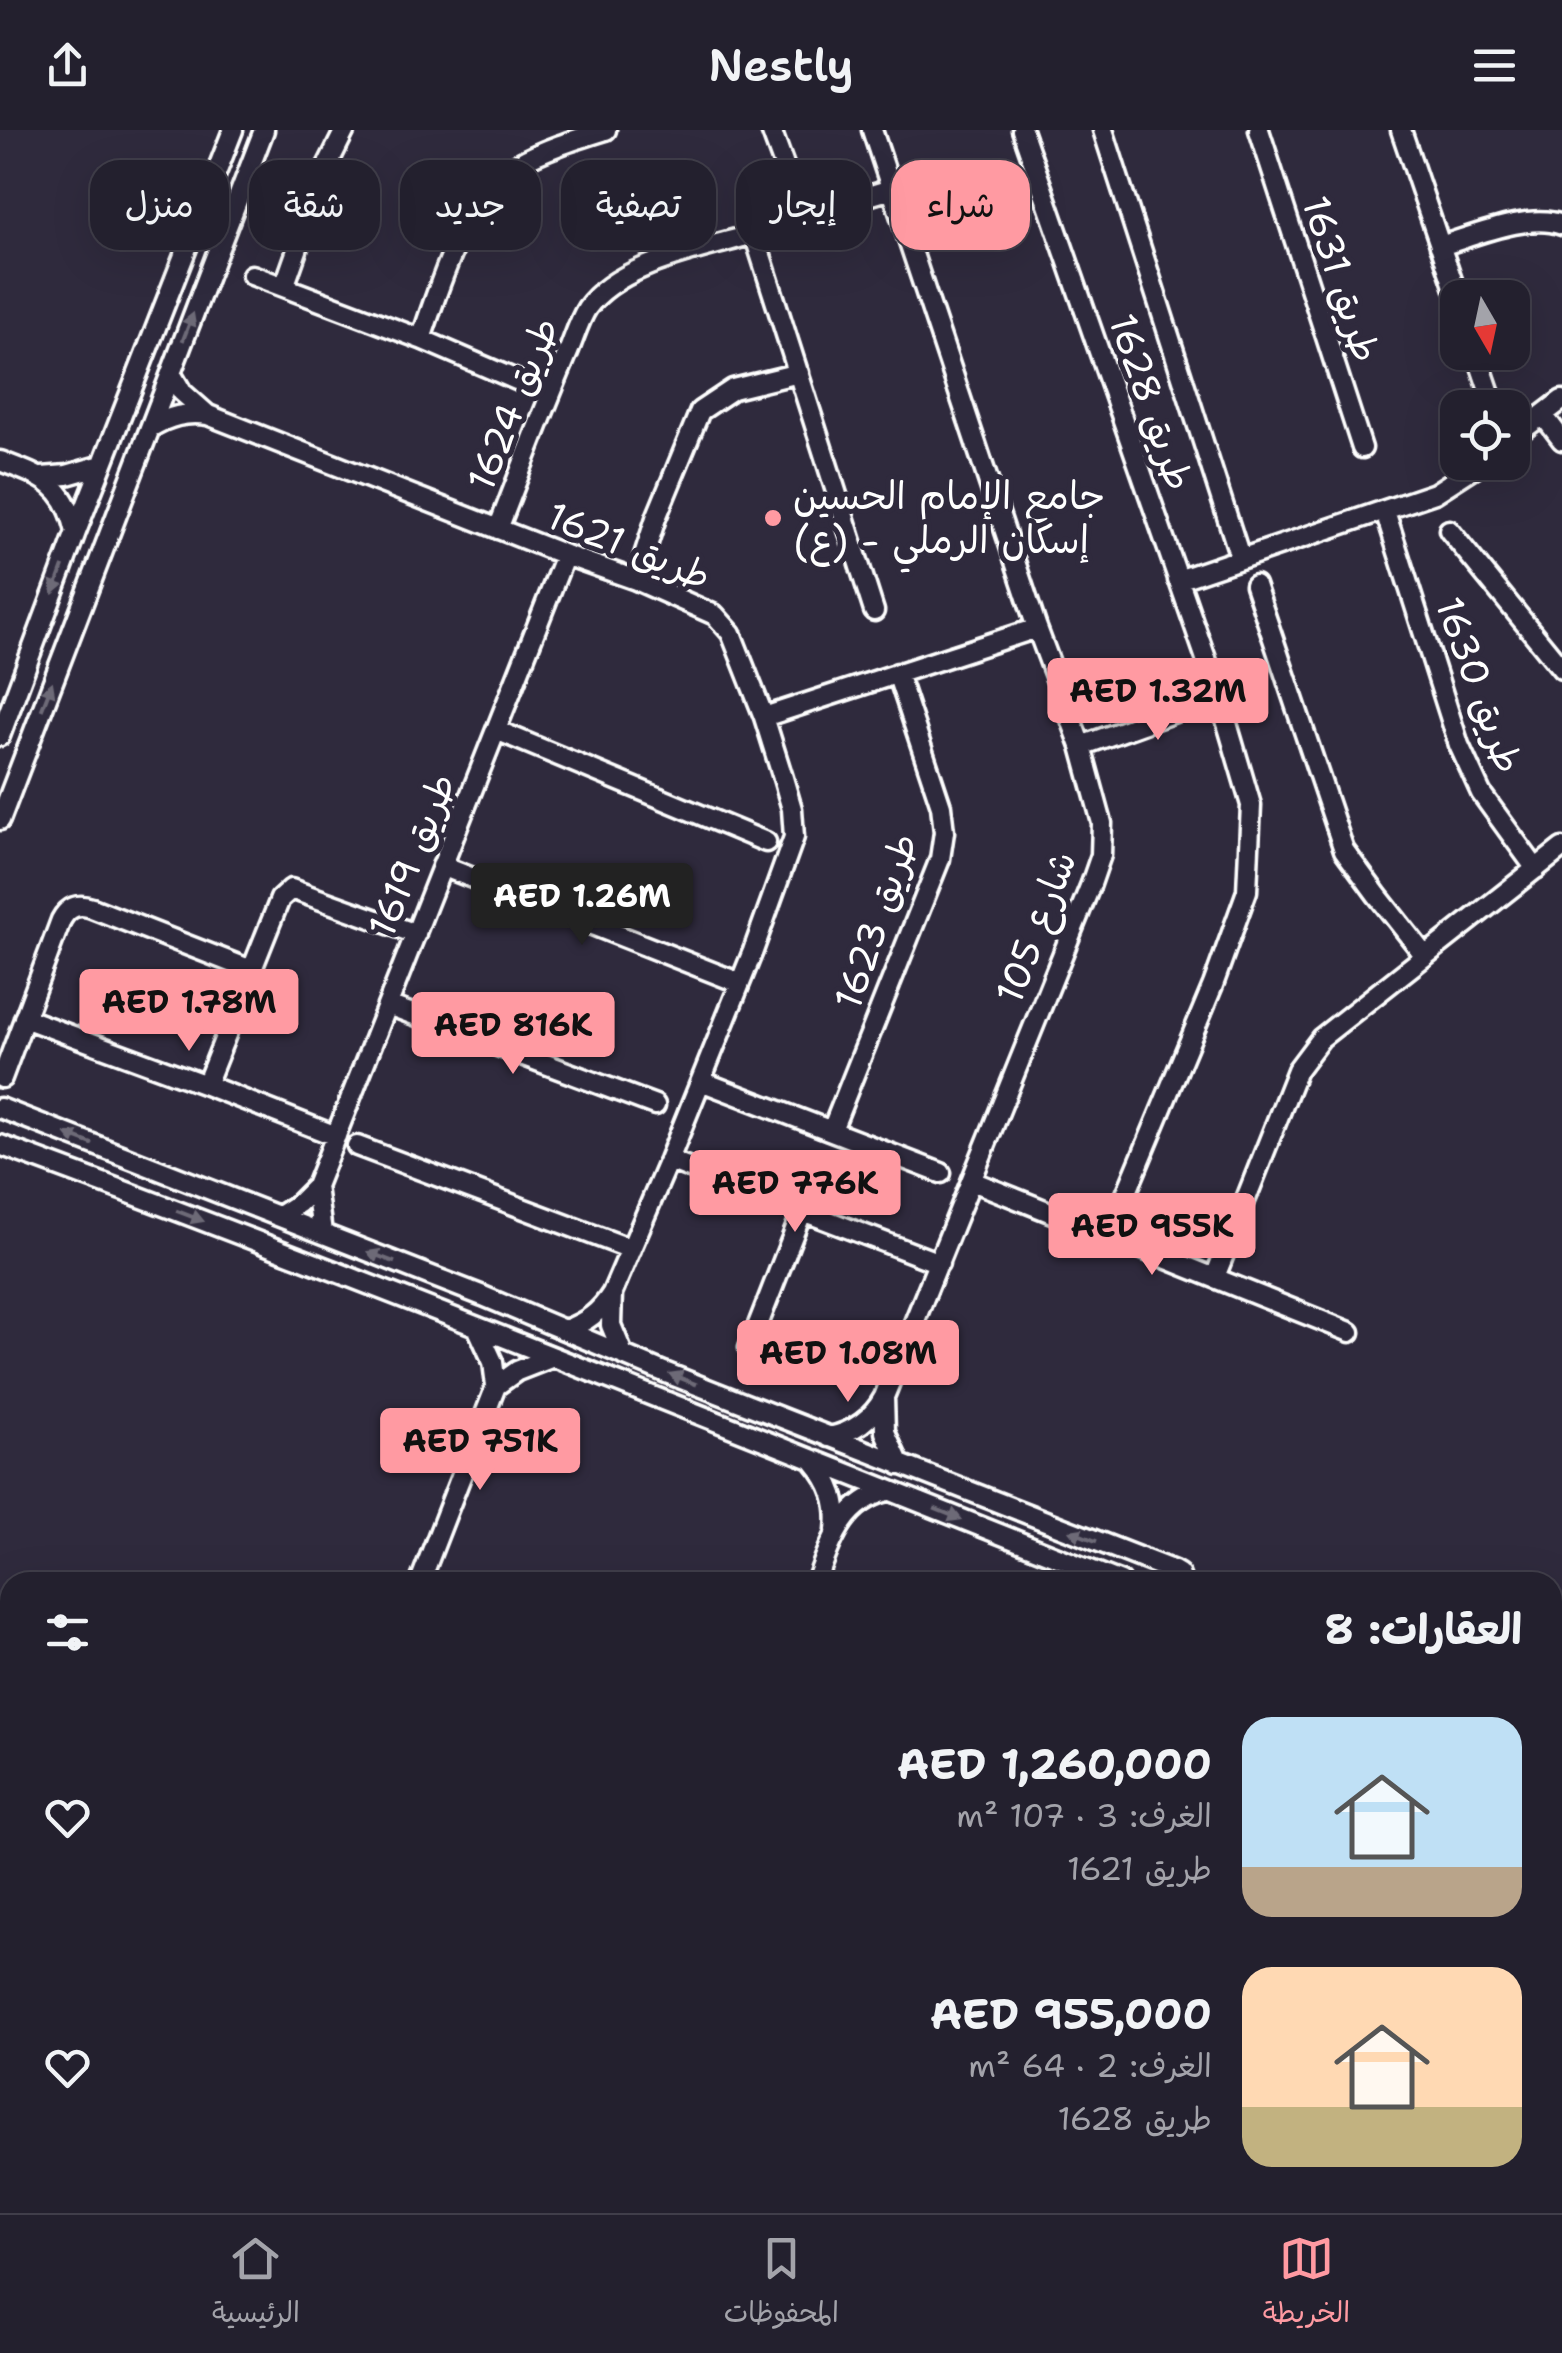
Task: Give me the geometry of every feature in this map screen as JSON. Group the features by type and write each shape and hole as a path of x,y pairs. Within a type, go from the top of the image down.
{"street":[{"path":"0,736 233,130"},
{"path":"0,820 264,130"},
{"path":"284,287 326,168 344,130"},
{"path":"421,340 440,283 470,216 494,184 518,164 606,130"},
{"path":"772,130 782,160"},
{"name":"شارع 105","path":"872,130 891,186"},
{"name":"طريق 1628","path":"1022,130 1219,696 1251,805 1246,891 1213,985 1109,1235"},
{"name":"طريق 1631","path":"1259,130 1362,448"},
{"path":"1401,130 1452,280"},
{"name":"طريق 1628","path":"1107,131 1240,557"},
{"path":"1440,246 1536,220 1562,225"},
{"name":"طريق 1624","path":"498,529 586,310 620,279 666,259 736,239"},
{"path":"759,250 874,611"},
{"name":"شارع 105","path":"829,1437 862,1424 884,1396 1100,855 1102,823 1082,746 1037,628 912,250"},
{"path":"252,275 550,394"},
{"name":"طريق 1621","path":"171,372 182,392 208,415 636,580 715,615 731,633 764,718 792,809 794,837 740,983 612,1293 593,1317 565,1330"},
{"path":"636,580 656,518 700,410 733,390 798,373"},
{"path":"1530,425 1562,400"},
{"path":"150,428 172,416 208,415"},
{"path":"1543,415 1562,440"},
{"path":"0,461 42,477 62,495 76,532"},
{"path":"42,477 67,475 102,464"},
{"path":"1178,580 1436,493 1456,480"},
{"name":"طريق 1630","path":"1385,511 1459,745 1481,793 1536,868"},
{"path":"1449,530 1562,669"},
{"name":"طريق 1619","path":"279,1216 316,1186 565,555"},
{"path":"1255,585 1344,850 1425,956"},
{"path":"764,718 1037,628"},
{"name":"طريق 1623","path":"832,1130 940,859 944,832 941,806 897,673"},
{"path":"1082,746 1219,696"},
{"path":"496,730 766,842"},
{"path":"1215,1277 1298,1070 1321,1038 1562,848"},
{"path":"442,866 740,983"},
{"path":"206,1085 280,898 291,889 416,934"},
{"path":"2,1078 61,920 74,906 92,908 251,970"},
{"path":"388,1005 655,1105"},
{"path":"24,1018 336,1136"},
{"path":"701,1080 941,1173"},
{"path":"0,1108 1176,1572"},
{"path":"0,1145 553,1357 1095,1572"},
{"path":"357,1146 632,1248"},
{"path":"669,1160 939,1263"},
{"path":"972,1181 1350,1332"},
{"name":"طريق 1619","path":"316,1186 322,1234"},
{"path":"749,1348 802,1212"},
{"path":"612,1293 611,1325 622,1354"},
{"path":"424,1572 496,1386 493,1362 477,1328"},
{"path":"496,1386 517,1371 553,1357"},
{"path":"884,1396 885,1432 900,1465"},
{"path":"814,1462 824,1473 836,1500 836,1530"},
{"path":"820,1572 836,1530 853,1509 888,1491"}],"place":[{"name":"جامع الإمام الحسين (ع) - إسكان الرملي","path":"773,518"}]}
